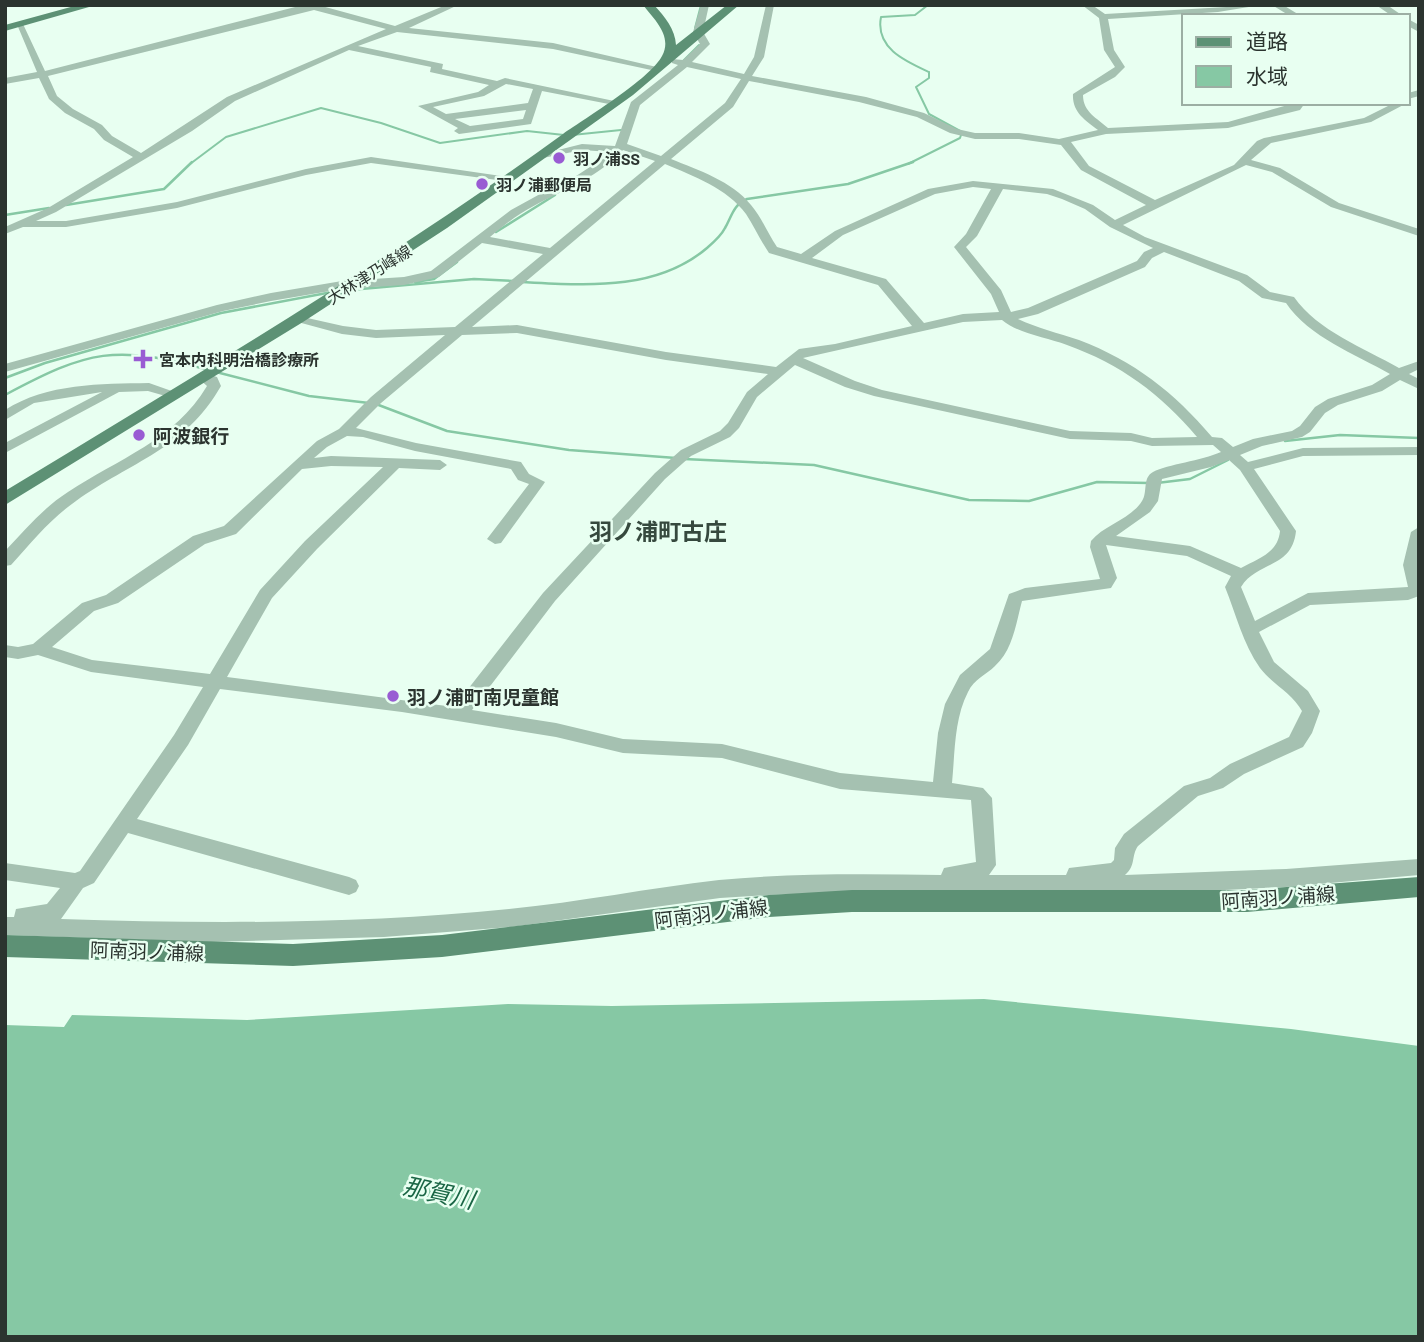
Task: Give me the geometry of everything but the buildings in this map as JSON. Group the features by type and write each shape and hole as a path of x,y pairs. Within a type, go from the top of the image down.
{"main road":[{"path":"5,28 92,5"},
{"path":"648,5 669,32 672,62"},
{"name":"大林津乃峰線","path":"5,499 402,254 672,62 699,34 734,5"},
{"name":"阿南羽ノ浦線","path":"5,946 293,955 442,946 769,906 852,901 1247,901 1419,887"}],"street":[{"path":"5,231 52,210 231,99 348,47 454,5"},
{"path":"5,368 221,308 271,297 404,281 435,274 483,240 515,212 604,163 619,147 631,112 640,99 672,62 705,44 699,34 700,17 705,5"},
{"path":"9,656 38,649 88,607 112,598 199,540 230,530 322,444 344,432 373,403 729,105 759,57 770,5"},
{"path":"1086,5 1103,18 1109,50 1120,67 1112,75 1080,92 1076,102 1080,109 1106,131"},
{"path":"1103,18 1134,13 1214,11 1256,5"},
{"path":"1276,5 1293,14"},
{"path":"1380,5 1396,14"},
{"path":"5,81 107,60 310,6 395,29 672,62 854,97 920,115 963,134 1019,136 1064,142 1106,131 1228,125 1296,108 1298,105"},
{"path":"19,24 53,97 69,111 98,127 108,138 141,157"},
{"path":"348,47 440,66 433,70 498,84"},
{"path":"538,87 527,122 464,130 423,106 481,94 505,81 538,87 631,112"},
{"path":"1114,225 1238,167 1261,143 1268,140 1367,120 1398,105"},
{"path":"445,117 532,106"},
{"path":"1064,142 1074,151 1076,160 1085,168 1154,204"},
{"path":"543,155 582,147 619,147 662,160 714,183 742,201 760,224 765,240 773,250 882,282 921,328"},
{"path":"23,224 66,224 177,205 306,172 371,160 508,180"},
{"path":"1245,162 1276,170 1335,205 1419,233"},
{"path":"804,258 839,233 932,191 973,184 1049,191 1089,207 1114,225 1162,248 1243,278 1266,295 1290,300 1299,313 1317,327 1419,385"},
{"path":"998,187 971,236 960,247 997,293 1007,315 1013,322 1082,347 1141,373 1185,411 1208,440"},
{"path":"483,240 552,253"},
{"path":"458,715 549,597 678,459 724,434 734,425 752,395 793,359 804,352 962,318 1033,311 1141,264 1148,255 1162,248"},
{"path":"299,318 363,334 517,329 666,356 778,371"},
{"path":"793,359 850,384 879,393 1070,435 1131,437 1152,442 1217,441 1245,467 1288,531 1289,536 1279,553 1241,574 1233,587 1263,660 1272,671 1307,699 1311,711 1303,733 1296,742 1237,769 1216,783 1191,791 1131,840 1125,848 1124,864 1116,871 1058,876 1055,885"},
{"path":"942,791 948,746 946,727 966,680 992,660 1000,647 1015,598 1025,594 1105,584 1109,578 1098,547 1099,541 1149,506 1154,497 1157,476 1206,464 1258,442 1297,434 1305,429 1320,410 1333,402 1377,388 1399,373 1419,365"},
{"path":"5,562 54,509 184,426 214,386 209,374"},
{"path":"5,416 30,400 93,388 149,387 176,394"},
{"path":"5,449 115,388"},
{"path":"344,432 364,433 415,447 516,465 523,477 538,482 495,539"},
{"path":"1245,467 1303,452 1385,453 1419,450"},
{"path":"298,465 331,461 440,465"},
{"path":"5,916 53,913 76,882 88,877 181,740 266,594 311,545 333,527 396,463"},
{"path":"1399,596 1416,590 1416,579 1411,565 1419,532"},
{"path":"1103,539 1190,551 1241,574"},
{"path":"1251,628 1258,627 1308,599 1399,596 1419,601"},
{"path":"38,649 91,666 332,695 556,730 623,746 722,751 840,780 976,793 982,798 986,865 981,870 951,874 949,884"},
{"path":"125,824 349,886"},
{"path":"5,926 211,933 384,928 511,918 720,890 850,883 1055,885 1286,878 1419,867"},
{"path":"5,871 76,882"}],"water":[{"name":"那賀川","path":"984,999 1291,1029 1419,1046 1419,1337 5,1337 5,1025 64,1027 72,1015 247,1020 508,1004 612,1006"}],"waterway":[{"path":"695,28 701,5"},
{"path":"910,163 960,138 962,132 929,114 916,87 929,78 929,72 894,52 887,45 880,28 881,17 915,15 928,5"},
{"path":"682,62 699,45"},
{"path":"190,164 226,137 321,108 381,123 440,143 527,131 564,135"},
{"path":"572,135 621,130"},
{"path":"66,205 164,189 192,162"},
{"path":"521,282 618,283 665,272 687,262 707,248 723,231 742,201 848,184 910,163"},
{"path":"496,232 555,195"},
{"path":"5,215 49,208"},
{"path":"415,282 434,279 457,262"},
{"path":"350,290 474,279 513,281"},
{"path":"5,378 45,363 221,313 332,292"},
{"path":"5,395 59,368 103,356 149,357 208,370"},
{"path":"216,372 309,396 369,403"},
{"path":"376,404 447,431 569,450 676,458"},
{"path":"1285,441 1340,435 1419,438"},
{"path":"684,459 814,465 969,500 1029,501 1097,482 1149,483"},
{"path":"1157,483 1190,479 1228,460"}],"place":[{"name":"羽ノ浦SS","path":"559,158"},
{"name":"羽ノ浦郵便局","path":"482,184"},
{"name":"宮本内科明治橋診療所","path":"143,359"},
{"name":"阿波銀行","path":"139,435"},
{"name":"羽ノ浦町南児童館","path":"393,696"}],"district":[{"name":"羽ノ浦町古庄","path":"658,531"}]}
